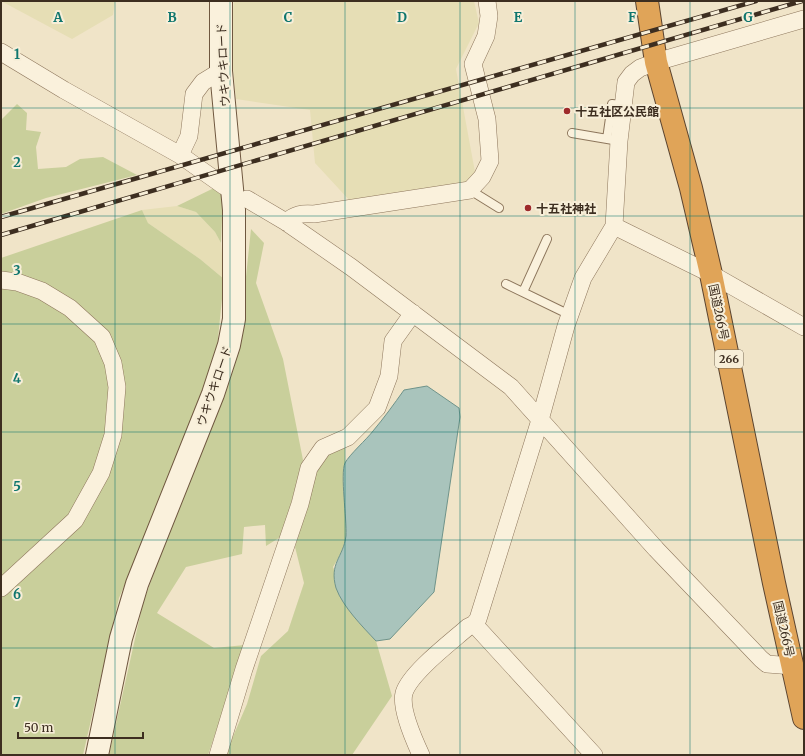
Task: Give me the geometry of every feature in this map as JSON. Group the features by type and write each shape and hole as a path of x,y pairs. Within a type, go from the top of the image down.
{"highway":[{"name":"国道266号","path":"647,1 656,62 691,188 711,274 804,718"}],"street":[{"name":"ウキウキロード","path":"97,755 120,638 137,584 213,394 229,345 234,319 234,210 221,71 221,1"},
{"path":"286,222 294,216 302,213 314,214 470,190 482,177 490,161 487,119 473,64 486,36 490,16 487,1"},
{"path":"421,755 405,712 404,694 412,677 468,627 474,624 481,612 540,420 570,315 583,278 614,226 613,140 622,106 626,82 632,74 640,68 656,62 804,19"},
{"path":"1,52 64,90 180,155 224,186"},
{"path":"180,155 189,136 194,94 203,82 221,71"},
{"path":"246,199 286,222 413,313 511,387 656,549 761,659 767,664 793,666"},
{"path":"614,226 711,274 804,327"},
{"path":"1,280 17,282 42,291 70,308 102,337 113,363 117,387 113,435 101,473 75,520 1,588"},
{"path":"218,755 244,669 300,504 309,468 323,448 348,437 377,408 388,376 393,341 413,313"},
{"path":"474,624 594,755"}],"lane":[{"path":"572,133 613,140"},
{"path":"470,190 499,208"},
{"path":"522,292 547,239"},
{"path":"506,284 570,315"}],"shaded area":[{"path":"1,1 115,1 113,15 72,39"},
{"path":"234,1 474,1 479,23 456,69 475,172 469,185 351,202 315,163 310,110 236,99 230,41"},
{"path":"177,206 196,212 215,232 221,243 224,279 200,259 148,223 142,210"}],"green space":[{"path":"17,104 27,113 26,130 41,132 36,147 38,169 66,167 80,159 103,157 137,175 46,198 1,214 1,120"},
{"path":"214,188 223,194 221,243 215,232 196,212 177,206"},
{"path":"142,210 148,223 200,259 224,279 217,348 239,343 251,229 264,243 256,283 283,359 303,460 282,536 266,546 265,525 244,527 242,554 186,567 157,613 214,648 245,645 208,755 109,755 143,603 165,543 150,525 119,598 83,755 1,755 1,258"},
{"path":"345,447 346,536 342,552 333,567 354,617 376,641 392,696 352,755 225,755 247,704 261,656 288,631 304,583 295,547 315,476 326,455"}],"water":[{"path":"427,386 459,408 460,417 434,592 390,639 376,641 353,616 343,602 336,588 334,579 335,566 346,536 343,486 345,463 377,426 404,390"}],"railway":[{"path":"1,217 756,1"},
{"path":"1,235 802,1"}],"place":[{"name":"十五社区公民館","path":"567,111"},
{"name":"十五社神社","path":"528,208"}]}
